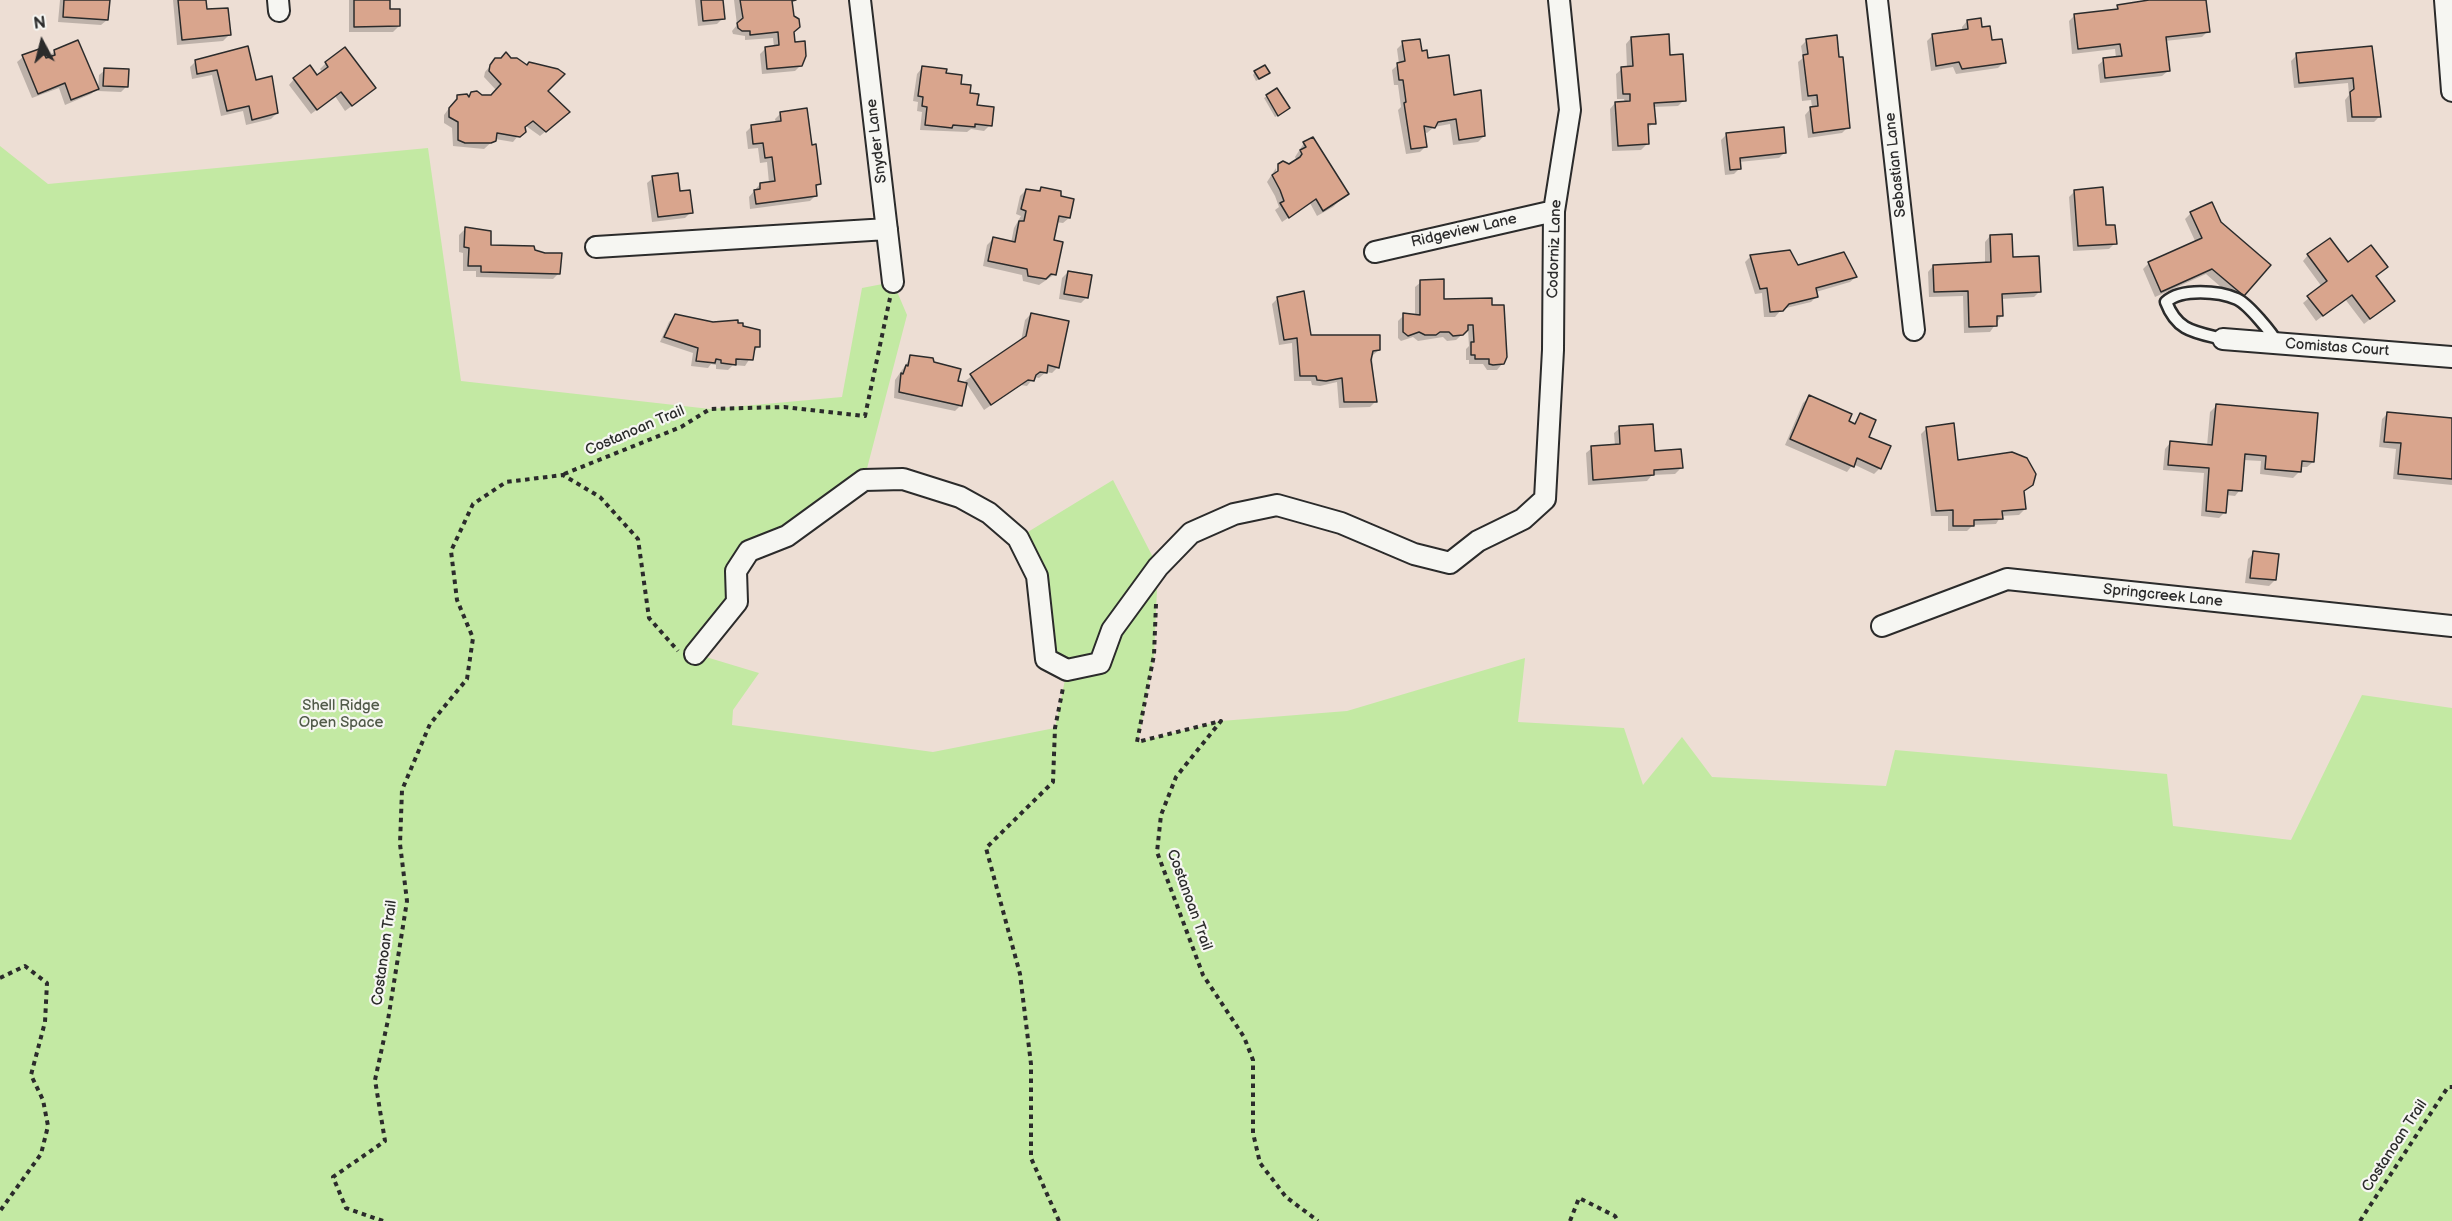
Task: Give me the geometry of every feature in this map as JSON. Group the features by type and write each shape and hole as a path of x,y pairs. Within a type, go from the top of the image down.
{"street":[{"name":"Snyder Lane","path":"861,0 893,282"},
{"name":"Codorniz Lane","path":"1067,670 1100,663 1112,630 1158,567 1191,533 1234,514 1277,505 1341,523 1414,555 1450,563 1478,541 1523,519 1545,499 1553,350 1554,211 1570,110 1559,0"},
{"name":"Sebastian Lane","path":"1877,0 1914,330"},
{"path":"2445,0 2452,91"},
{"name":"Ridgeview Lane","path":"1375,252 1554,211"},
{"path":"596,247 887,229"},
{"name":"Comistas Court","path":"2223,339 2452,357"},
{"path":"696,654 737,602 736,571 749,550 787,536 864,480 903,479 960,496 989,513 1018,538 1037,576 1046,659 1067,670"},
{"name":"Springcreek Lane","path":"1882,626 2007,579 2452,626"}],"lane":[{"path":"2223,339 2195,333 2173,319 2166,302 2174,294 2194,292 2239,299 2278,344"}],"path":[{"name":"Costanoan Trail","path":"383,1221 346,1208 333,1177 385,1141 375,1080 388,1020 407,901 400,844 402,790 430,724 467,679 473,638 457,600 451,551 472,504 506,482 563,475 681,427 710,409 784,407 866,416 893,282"},
{"path":"563,475 600,496 638,539 649,618 676,651 696,654"},
{"name":"Costanoan Trail","path":"1156,600 1154,655 1137,742 1221,721 1176,777 1161,815 1157,852 1203,975 1244,1037 1253,1060 1253,1133 1260,1163 1286,1197 1318,1221"},
{"path":"1059,1221 1031,1158 1031,1064 1020,974 986,848 1053,782 1055,728 1067,670"},
{"path":"0,978 25,966 47,983 45,1022 31,1075 43,1100 48,1126 41,1154 0,1211"},
{"name":"Costanoan Trail","path":"2360,1221 2448,1087 2452,1088"},
{"path":"1570,1221 1579,1198 1615,1216 1618,1221"}],"green space":[{"name":"Shell Ridge Open Space","path":"0,146 48,184 428,148 461,381 710,409 842,397 862,288 893,282 907,315 864,480 749,551 737,602 696,654 759,673 733,710 732,725 933,752 1055,728 1067,670 1046,659 1018,538 1113,480 1158,567 1154,655 1138,742 1221,721 1347,711 1525,658 1518,722 1624,728 1643,785 1682,737 1712,777 1886,786 1895,750 2167,774 2173,826 2291,840 2362,695 2452,708 2452,1221 0,1221"}],"building":[{"path":"64,0 110,0 108,20 63,17"},
{"path":"178,0 206,0 207,9 228,8 231,35 182,40"},
{"path":"354,0 390,0 390,9 400,9 400,26 354,27"},
{"path":"701,0 723,0 725,19 703,21"},
{"path":"740,0 796,0 792,1 794,16 799,19 800,27 794,32 795,42 805,41 806,56 802,66 767,69 765,47 779,45 778,32 750,35 750,31 742,31 738,28 737,23 743,18"},
{"path":"2149,0 2206,0 2210,32 2166,37 2170,71 2105,78 2103,58 2122,56 2120,44 2078,49 2074,14 2118,9 2117,5"},
{"path":"1981,18 1982,27 1990,26 1992,40 2002,39 2006,63 1962,69 1959,62 1936,66 1932,34 1968,29 1967,20"},
{"path":"1669,34 1670,55 1683,54 1686,101 1654,103 1656,124 1648,124 1649,144 1618,146 1615,102 1630,101 1630,94 1623,94 1621,67 1633,66 1631,37"},
{"path":"1837,35 1839,57 1843,57 1850,128 1813,133 1810,107 1818,106 1817,95 1808,96 1803,55 1808,54 1806,39"},
{"path":"1420,39 1422,51 1427,50 1428,58 1449,55 1454,95 1481,90 1485,136 1459,140 1456,119 1438,122 1435,128 1424,126 1427,147 1411,149 1403,80 1399,80 1397,63 1405,61 1402,41"},
{"path":"78,40 99,89 71,100 65,83 38,94 22,55 42,48 46,58 55,55 54,50"},
{"path":"248,46 256,80 272,76 278,113 252,120 249,106 227,111 217,70 197,74 195,60"},
{"path":"2372,46 2381,117 2352,117 2350,92 2354,89 2353,78 2299,83 2296,53"},
{"path":"345,47 376,88 352,106 341,92 317,110 293,78 310,65 317,75 328,67 325,62"},
{"path":"506,52 511,58 517,58 527,65 529,62 558,69 565,74 548,91 570,112 546,132 533,121 525,127 526,132 520,137 497,133 496,141 491,143 465,143 458,140 458,122 449,117 449,108 457,99 457,95 467,94 469,97 471,92 477,91 482,95 491,95 501,84 489,71 490,65 495,58 501,58"},
{"path":"1265,65 1270,73 1259,79 1254,71"},
{"path":"922,66 947,69 946,73 962,75 961,84 971,85 970,93 979,94 977,105 994,107 992,126 953,125 952,128 925,125 927,107 922,106 923,97 918,96"},
{"path":"104,68 129,69 128,87 103,86"},
{"path":"1277,88 1290,108 1278,116 1266,95"},
{"path":"807,108 812,145 816,144 821,184 816,185 817,196 756,204 754,190 760,189 760,183 775,181 772,157 765,158 763,143 753,144 751,125 781,121 780,112"},
{"path":"1784,127 1786,153 1740,158 1741,169 1730,170 1726,133"},
{"path":"1313,137 1349,194 1323,211 1316,199 1289,218 1280,203 1284,201 1272,175 1278,171 1278,164 1283,161 1289,164 1300,157 1302,154 1300,150 1306,147 1303,142"},
{"path":"678,173 680,191 690,190 693,213 658,217 652,176"},
{"path":"1041,187 1061,191 1061,196 1074,199 1070,218 1059,216 1054,240 1063,242 1056,275 1051,274 1046,279 1028,276 1027,269 988,261 993,237 1015,242 1019,221 1024,221 1026,211 1021,209 1026,189 1040,191"},
{"path":"2103,187 2106,225 2115,225 2117,244 2078,246 2074,190"},
{"path":"2212,202 2221,222 2271,265 2244,296 2212,269 2161,292 2148,262 2202,238 2190,212"},
{"path":"465,227 491,231 491,245 534,246 535,250 545,253 562,253 560,274 481,272 481,266 468,266 469,248 464,247"},
{"path":"2012,234 2013,257 2039,256 2041,292 2002,294 2003,316 1997,316 1997,326 1969,327 1968,291 1934,292 1933,265 1991,262 1990,235"},
{"path":"2330,238 2348,262 2371,245 2388,267 2376,276 2395,301 2370,319 2352,295 2323,316 2307,296 2327,281 2307,254"},
{"path":"1790,250 1798,265 1844,252 1857,277 1816,288 1818,297 1789,304 1783,311 1770,312 1767,288 1760,289 1750,255"},
{"path":"1068,271 1092,275 1088,298 1064,294"},
{"path":"1444,279 1444,299 1492,298 1492,305 1504,305 1507,357 1504,364 1489,364 1489,359 1475,359 1475,355 1471,355 1471,342 1474,342 1473,325 1468,325 1468,330 1463,335 1453,336 1449,332 1425,335 1419,332 1408,336 1403,332 1403,313 1420,315 1420,280"},
{"path":"1304,291 1311,335 1380,335 1380,350 1373,351 1371,360 1377,402 1344,402 1342,378 1326,381 1317,380 1316,376 1300,376 1297,338 1284,340 1277,297"},
{"path":"1031,313 1069,321 1059,368 1048,365 1047,373 1040,372 1034,381 1028,380 991,405 970,374 1026,336"},
{"path":"675,314 713,322 738,320 738,323 743,323 743,326 760,330 760,347 755,347 753,360 736,359 736,365 721,363 721,360 716,359 715,363 696,361 698,348 664,337"},
{"path":"910,355 933,358 934,362 961,369 958,381 967,383 962,406 899,392 901,373 903,374 906,365 908,366"},
{"path":"1809,395 1852,414 1849,421 1855,424 1860,413 1876,420 1869,437 1891,446 1881,469 1857,458 1854,467 1790,439"},
{"path":"2216,404 2318,413 2314,462 2302,461 2301,472 2265,469 2266,456 2245,454 2242,491 2228,490 2226,513 2206,511 2209,468 2168,465 2170,441 2212,445"},
{"path":"2387,412 2452,418 2452,479 2398,474 2401,443 2384,442"},
{"path":"1954,423 1958,460 2012,452 2027,458 2036,474 2033,485 2024,491 2026,509 2002,511 2003,519 1974,520 1974,526 1953,526 1953,510 1936,511 1926,427"},
{"path":"1653,424 1655,451 1681,449 1683,468 1654,470 1654,475 1593,480 1591,446 1620,444 1619,426"},
{"path":"2253,551 2279,554 2276,580 2250,578"}]}
